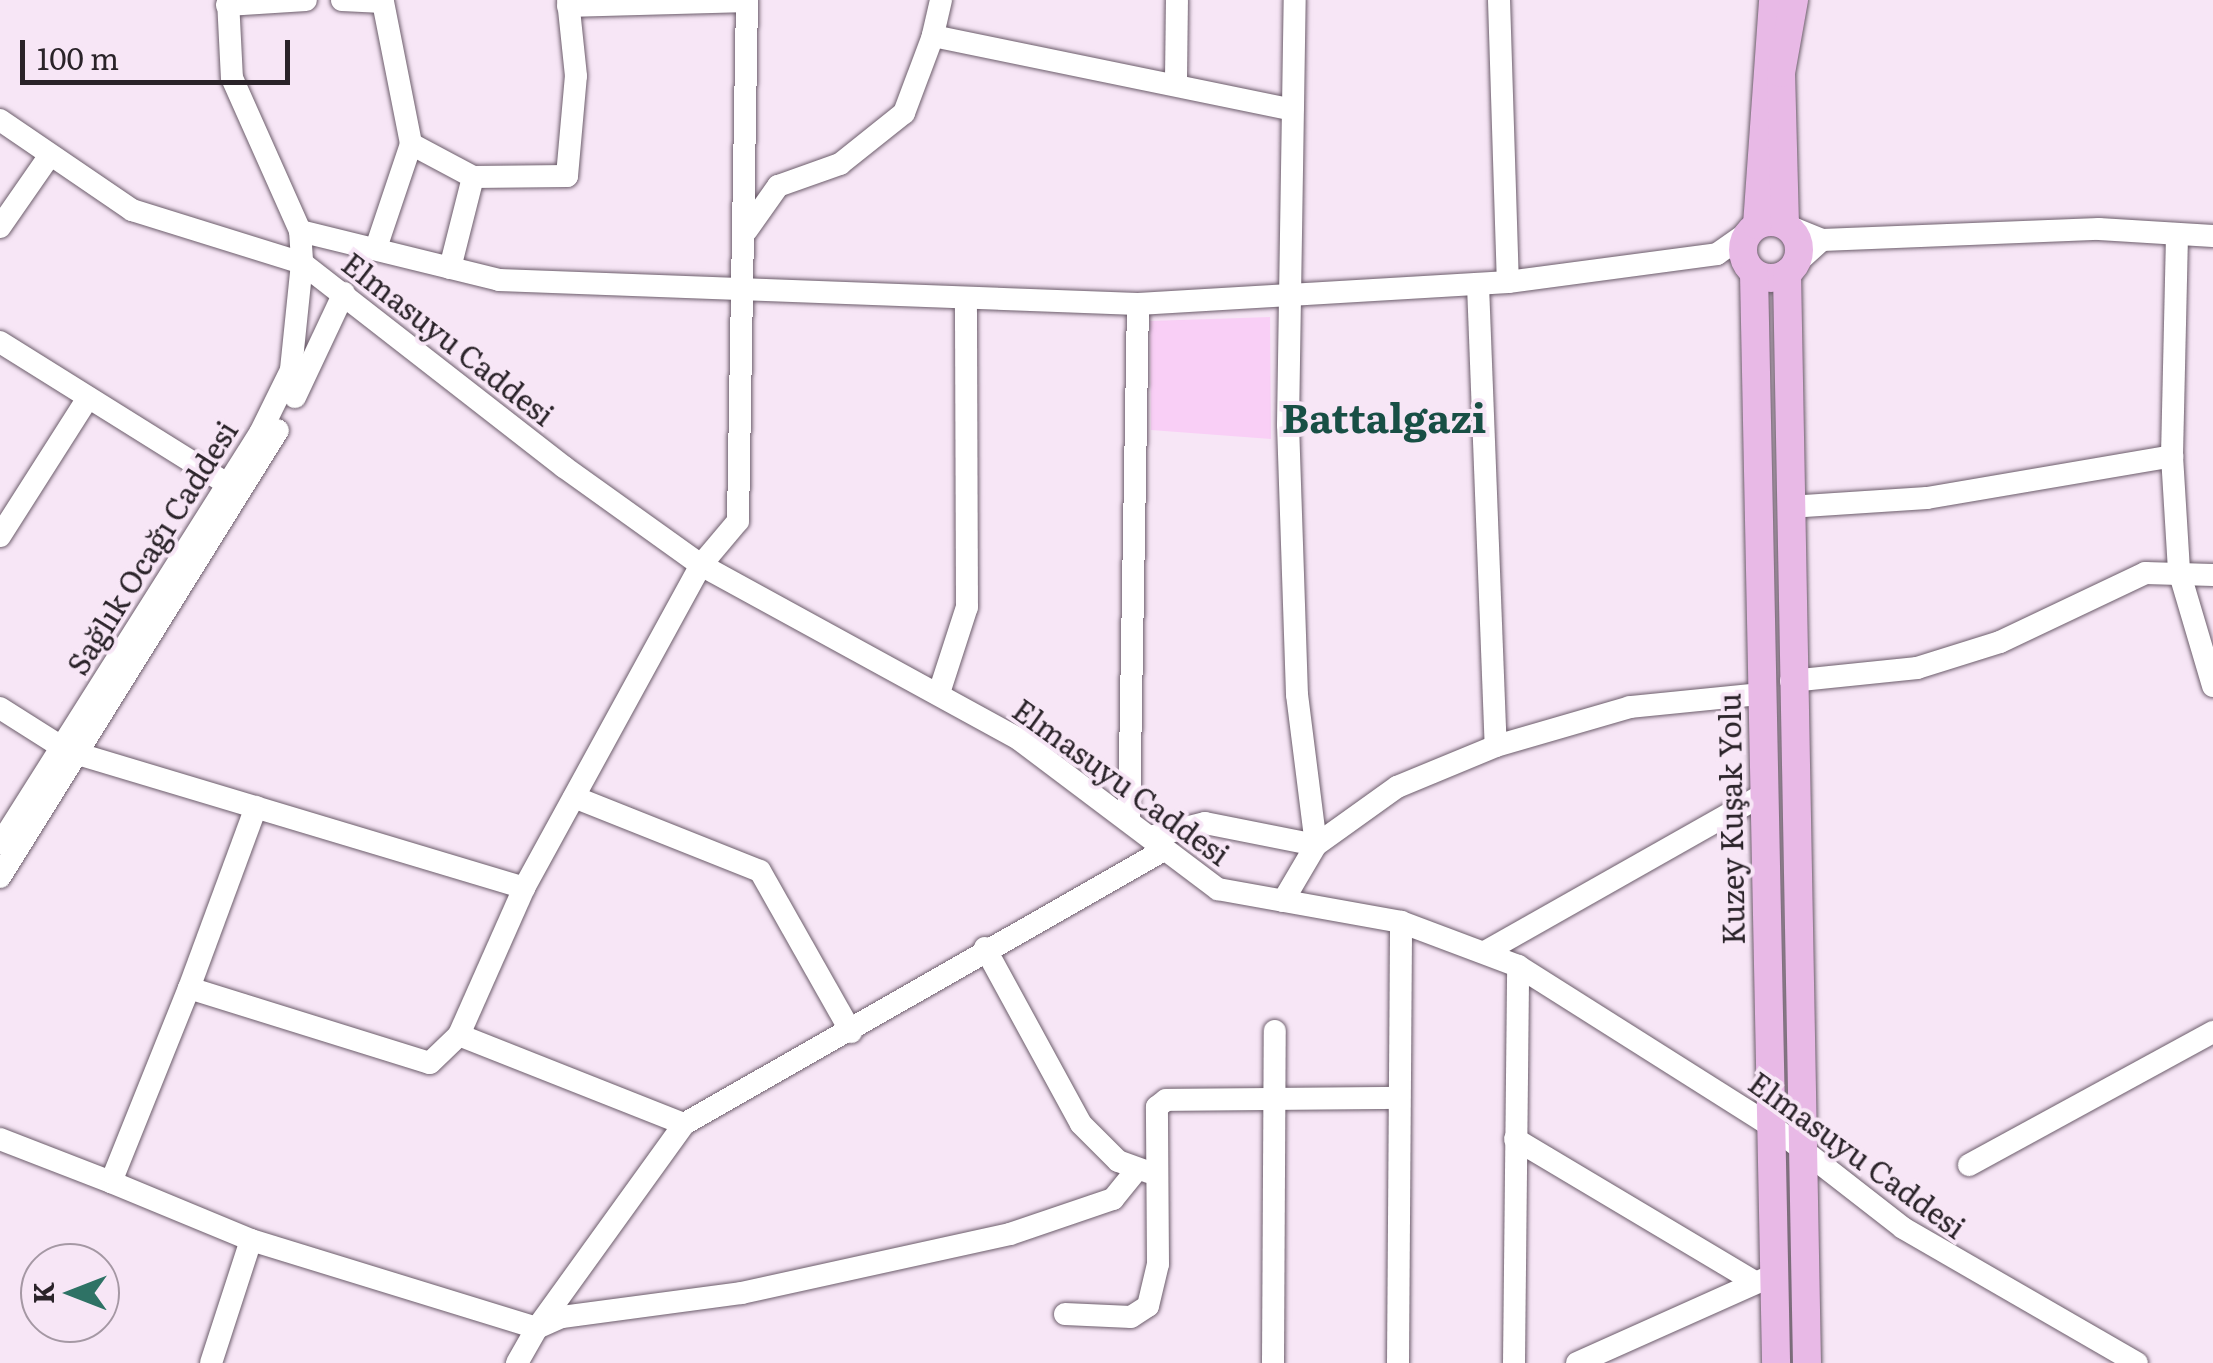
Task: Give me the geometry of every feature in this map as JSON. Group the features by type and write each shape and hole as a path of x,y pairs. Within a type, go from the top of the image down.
{"main road":[{"path":"1769,221 1773,0"},
{"path":"1769,221 1781,73 1794,0"},
{"name":"Kuzey Kuşak Yolu","path":"1776,1363 1767,1278 1776,1130 1761,796 1751,270 1769,221 1797,240 1790,270 1789,506 1807,1363"},
{"path":"1751,270 1790,270"}],"street":[{"path":"227,2 306,0"},
{"path":"342,0 383,1 410,144 376,248"},
{"path":"746,230 778,186 840,164 904,113 933,36 941,0"},
{"path":"1176,80 1177,0"},
{"path":"1295,0 1288,296 1298,695 1316,846"},
{"path":"1499,0 1508,282"},
{"path":"189,988 430,1064 458,1035 524,888 701,565 738,522 747,291 746,1 568,3 576,76 567,176 473,177 410,144"},
{"name":"Elmasuyu Caddesi","path":"227,2 242,111 300,231 302,263 701,565 939,693 1129,819 1218,889 1401,922 1518,966 1776,1130 1903,1228 2137,1363"},
{"path":"933,36 1176,80 1292,110"},
{"path":"0,120 48,158 132,210 302,263"},
{"path":"0,227 48,158"},
{"path":"450,268 473,177"},
{"path":"300,231 500,280 1138,304 1508,282 1717,254 1769,221 1822,240 2213,236"},
{"path":"2177,234 2172,456 2179,570 2213,686"},
{"path":"1790,270 1822,240"},
{"path":"1717,254 1751,270"},
{"name":"Sağlık Ocağı Caddesi","path":"0,844 67,750 291,370 302,263"},
{"path":"1478,285 1496,746"},
{"path":"0,877 67,750 273,440 344,293"},
{"path":"939,693 966,608 966,298"},
{"path":"1129,819 1138,304"},
{"path":"0,342 227,484"},
{"path":"0,536 88,398"},
{"path":"1789,506 1927,498 2172,456"},
{"path":"1791,682 1952,659 2145,574 2179,570 2213,575"},
{"path":"1283,900 1316,846 1397,787 1496,746 1648,703 1760,694"},
{"path":"0,708 67,750 524,888"},
{"path":"1484,952 1761,796"},
{"path":"574,797 760,871 851,1032"},
{"path":"110,1182 189,988 256,808"},
{"path":"517,1363 537,1328 684,1124 851,1032 1157,844 1205,822 1316,846"},
{"path":"1398,1363 1401,922"},
{"path":"985,948 1081,1124 1146,1171"},
{"path":"1514,1363 1518,966"},
{"path":"1273,1363 1275,1031"},
{"path":"1970,1165 2213,1032"},
{"path":"458,1035 684,1124"},
{"path":"1065,1314 1130,1316 1148,1306 1158,1264 1146,1171 1157,1107 1166,1100 1399,1098"},
{"path":"0,1139 251,1240 537,1328 1010,1234 1112,1199 1146,1171"},
{"path":"1514,1139 1767,1278"},
{"path":"212,1363 251,1240"},
{"path":"1577,1363 1767,1278"}],"shaded area":[{"path":"1270,317 1271,439 1151,430 1150,321"}],"district":[{"name":"Battalgazi","path":"1384,416"}]}
